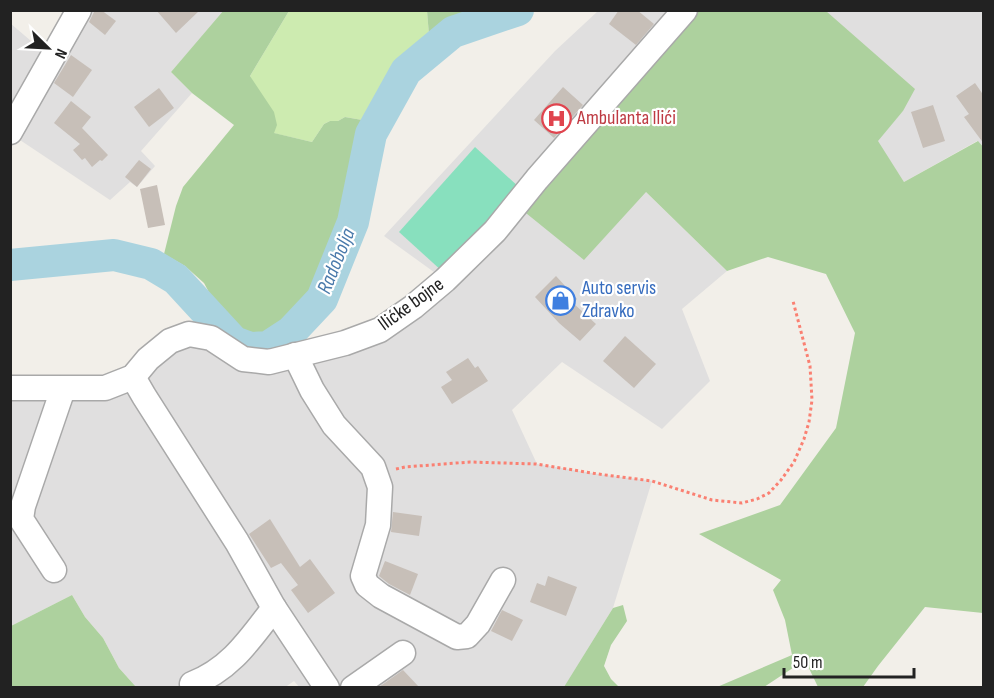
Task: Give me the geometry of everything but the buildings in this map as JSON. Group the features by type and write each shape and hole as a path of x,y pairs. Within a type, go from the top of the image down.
{"street":[{"path":"10,132 19,99 79,10"},
{"name":"Ilićke bojne","path":"10,388 105,388 133,377 148,358 170,342 189,334 211,338 243,359 269,362 345,343 380,330 446,280 495,231 537,179 685,10"},
{"path":"295,356 312,390 334,425 373,467 380,487 378,525 363,576 367,585 381,596 457,637 466,636 478,624 503,580"},
{"path":"133,377 237,542 274,608 327,687"},
{"path":"54,570 21,519 23,506 63,389"},
{"path":"192,684 224,667 244,648 274,608"},
{"path":"353,687 403,653"}],"path":[{"path":"376,475 405,467 470,462 536,464 652,481 712,500 742,503 757,499 769,493 782,480 794,462 809,422 812,400 810,366 793,301"}],"shaded area":[{"path":"79,11 224,11 171,72 192,93 141,151 155,166 137,187 130,182 110,200 11,134 10,23 52,59"},
{"path":"598,11 685,11 646,192 727,271 682,309 710,381 662,429 562,362 512,410 537,464 652,481 613,608 565,686 300,688 294,681 284,688 136,687 119,668 103,638 85,617 72,595 11,626 11,388 105,388 189,334 243,359 345,343 445,280 384,236 555,51"},
{"path":"826,11 983,11 983,148 977,141 904,182 877,141 903,111"}],"green space":[{"path":"224,10 289,11 250,76 274,112 277,125 274,133 312,142 324,124 330,121 338,121 345,117 368,121 354,192 342,230 325,270 308,294 267,334 257,340 245,337 220,313 204,283 185,266 164,254 183,187 234,125 192,93 171,72"},
{"path":"427,10 501,11 429,35"},
{"path":"289,11 427,11 429,35 408,51 368,121 345,117 338,121 330,121 324,124 312,142 273,133 250,76"},
{"path":"685,11 826,11 915,89 903,111 878,141 904,182 978,141 984,148 983,613 925,607 863,687 818,687 805,660 764,687 717,687 792,655 785,620 773,590 781,580 699,534 780,505 836,428 855,333 826,274 768,257 727,271 646,192 584,260 516,205"},
{"path":"475,147 520,188 443,272 399,232"},
{"path":"72,595 85,617 103,638 119,668 136,687 11,687 11,626"},
{"path":"623,605 627,621 611,645 604,666 611,679 619,687 564,687 613,608"}],"waterway":[{"name":"Radobolja","path":"10,265 114,255 151,264 176,279 234,342 250,348 268,347 291,332 322,299 353,222 371,134 406,71 453,32 518,10"}],"place":[{"name":"Ambulanta Ilići","path":"556,118"},
{"name":"Auto servis Zdravko","path":"561,300"}]}
